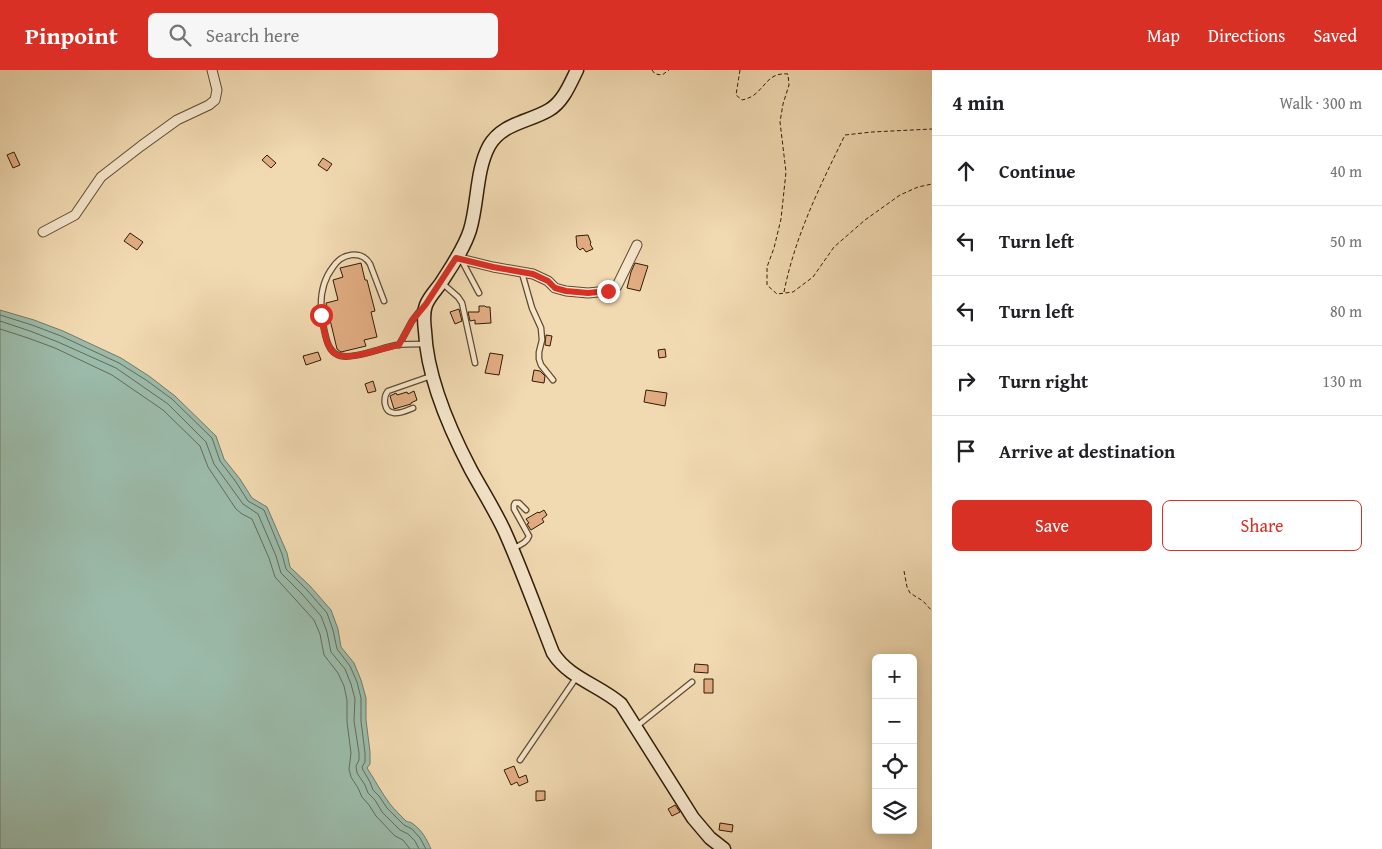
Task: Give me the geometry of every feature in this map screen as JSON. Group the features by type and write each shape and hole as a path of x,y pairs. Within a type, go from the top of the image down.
{"street":[{"path":"43,232 75,215 102,177 141,146 176,120 209,105 215,100 217,90 212,70"},
{"path":"577,70 556,105 549,110 508,127 498,134 490,144 484,155 469,233 459,259 426,304 424,321 425,344 440,400 460,448 512,549 553,653 563,665 577,676 613,697 621,704 693,818 710,838 724,849"},
{"path":"459,259 533,274 550,282 555,288 588,293 608,291 617,286 637,244"}],"lane":[{"path":"384,301 370,264 362,255 350,255 336,263 328,273 322,287 321,315 328,344 332,352 344,357 399,345 425,344"},
{"path":"459,259 479,293"},
{"path":"522,272 532,308 541,328 542,340 539,360 552,380"},
{"path":"441,283 458,297 462,303 475,363"},
{"path":"399,345 412,321 426,304"},
{"path":"414,408 396,414 392,413 386,406 385,394 388,390 433,376"},
{"path":"512,549 526,541 529,536 514,509 514,505 519,503 526,510"},
{"path":"520,760 577,676"},
{"path":"636,727 692,682"}],"path":[{"path":"652,70 655,74 662,75 669,70"},
{"path":"740,70 736,94 742,100 752,96 770,78 781,73 788,74 789,86 780,122 786,172 781,219 767,267 767,285 777,294 792,292 813,277 834,247 865,220 900,195 918,187 932,184"},
{"path":"784,293 797,242 817,191 845,135 932,129"},
{"path":"904,571 907,588 910,593 923,601 932,611"}],"water":[{"path":"0,310 63,331 121,358 175,396 216,436 224,459 252,498 267,507 287,553 290,567 331,610 338,629 341,647 354,663 366,698 366,720 370,752 370,764 367,768 390,804 406,821 419,829 431,849 0,849"}],"building":[{"path":"14,152 20,165 13,168 7,155"},
{"path":"267,155 276,163 271,168 262,160"},
{"path":"323,158 332,164 327,171 318,165"},
{"path":"130,233 143,242 137,250 124,241"},
{"path":"588,235 593,249 586,252 583,248 580,250 577,247 576,236"},
{"path":"361,263 375,311 371,312 377,337 364,340 366,346 341,352 337,349 326,303 338,300 333,280 343,277 340,268"},
{"path":"635,263 648,266 640,291 627,288"},
{"path":"479,306 490,307 491,323 475,324 475,320 470,321 468,312 479,312"},
{"path":"459,309 462,321 455,324 450,312"},
{"path":"546,335 552,336 550,346 545,345"},
{"path":"665,349 666,357 659,358 658,350"},
{"path":"318,352 321,360 306,365 303,356"},
{"path":"490,353 503,355 499,375 485,373"},
{"path":"534,370 540,371 545,376 544,383 532,381"},
{"path":"373,381 376,391 368,393 365,384"},
{"path":"646,390 667,393 665,406 644,402"},
{"path":"414,391 417,400 411,404 394,409 390,396 396,393 397,395 407,392 408,394"},
{"path":"544,510 547,515 542,519 544,522 531,530 526,519"},
{"path":"695,664 708,665 708,673 694,672"},
{"path":"704,679 713,679 713,693 704,693"},
{"path":"514,766 519,778 526,775 528,782 519,786 517,782 511,785 504,770"},
{"path":"536,791 545,791 545,800 536,801"},
{"path":"675,805 680,812 672,816 668,809"},
{"path":"720,823 733,825 732,832 719,830"}],"route":[{"path":"321,315 328,344 332,352 337,355 344,357 352,356 399,345 416,314 426,304 456,258 533,274 550,282 555,288 566,291 577,293 608,291"}]}
